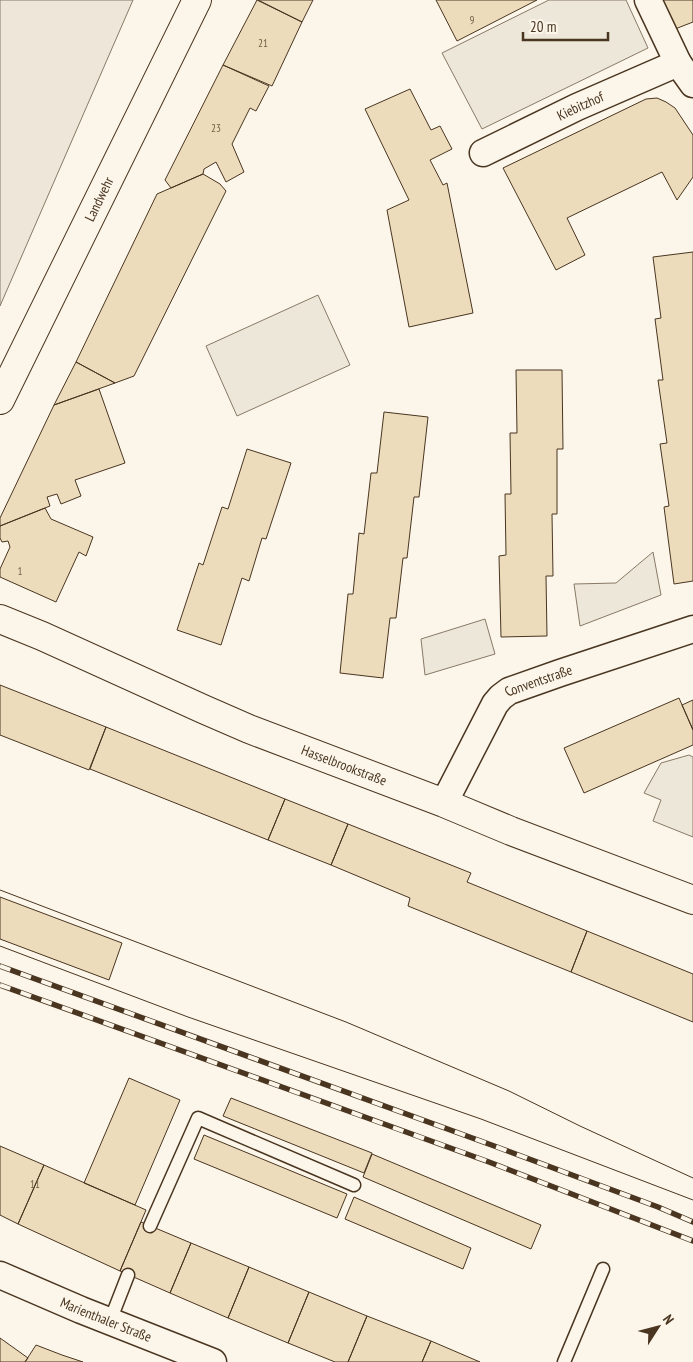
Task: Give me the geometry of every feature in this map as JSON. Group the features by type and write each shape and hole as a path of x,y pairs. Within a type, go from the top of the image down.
{"street":[{"name":"Landwehr","path":"0,400 197,0"},
{"name":"Kiebitzhof","path":"483,153 578,107 686,74 648,0"},
{"name":"Hasselbrookstraße","path":"0,618 204,710 444,803 511,832 693,900"},
{"name":"Conventstraße","path":"444,803 494,704 501,697 509,692 560,673 693,629"},
{"name":"Marienthaler Straße","path":"0,1275 213,1362"}],"lane":[{"path":"150,1226 198,1118 354,1185"},
{"path":"564,1362 603,1269"},
{"path":"110,1321 128,1275"}],"shaded area":[{"path":"0,0 133,0 0,306"},
{"path":"549,0 626,0 648,48 482,129 442,53"},
{"path":"318,295 350,365 237,416 206,346"},
{"path":"653,552 661,595 580,626 574,584 616,583"},
{"path":"485,619 495,654 425,675 421,639"},
{"path":"689,755 693,757 693,837 653,821 661,800 644,793 661,763"}],"building":[{"path":"257,0 302,22 272,86 223,65"},
{"path":"258,0 313,0 302,22"},
{"path":"436,0 537,0 457,41"},
{"path":"663,0 693,0 693,22 675,29"},
{"path":"223,65 269,86 256,111 250,108 232,144 244,172 226,182 216,162 204,169 203,174 171,188 165,180"},
{"path":"410,89 431,130 440,126 452,149 430,160 443,185 447,183 473,313 409,327 387,210 409,200 365,109"},
{"path":"657,98 675,108 693,135 693,177 677,200 662,172 567,218 585,255 556,270 503,168 646,99"},
{"path":"203,174 220,184 226,191 134,376 115,383 76,362 157,194"},
{"path":"693,252 693,581 674,584 664,507 669,506 660,444 667,443 658,380 663,380 655,319 661,318 653,257"},
{"path":"76,362 115,383 54,405"},
{"path":"516,370 562,370 563,449 557,449 557,514 552,514 553,576 546,576 547,636 501,637 499,556 506,555 505,494 511,494 510,433 517,433"},
{"path":"99,389 125,463 75,480 81,496 61,504 57,494 47,497 50,506 0,526 0,518 54,405"},
{"path":"384,412 428,417 419,497 414,497 407,558 403,558 396,618 390,618 383,678 340,673 348,594 353,594 359,533 364,534 371,473 377,473"},
{"path":"247,449 291,463 266,539 262,538 249,581 242,578 221,645 177,630 199,563 203,565 222,507 228,509"},
{"path":"45,508 51,519 93,537 86,556 79,552 56,602 0,577 0,569 10,547 8,541 2,542 0,538 0,526"},
{"path":"0,685 106,727 89,770 0,735"},
{"path":"679,698 693,730 693,745 584,793 564,748"},
{"path":"693,700 693,730 682,705"},
{"path":"106,727 285,799 268,840 90,769"},
{"path":"285,799 348,824 331,865 268,840"},
{"path":"348,824 471,873 467,882 587,931 571,972 408,906 410,898 331,865"},
{"path":"0,897 122,943 109,980 0,939"},
{"path":"587,931 693,974 693,1022 571,972"},
{"path":"129,1078 180,1100 135,1205 84,1183"},
{"path":"231,1098 372,1153 364,1173 223,1116"},
{"path":"204,1135 347,1194 337,1218 194,1159"},
{"path":"0,1146 44,1165 18,1224 0,1215"},
{"path":"372,1154 541,1225 531,1249 363,1177"},
{"path":"44,1165 146,1210 120,1271 18,1224"},
{"path":"354,1197 471,1248 463,1269 345,1219"},
{"path":"141,1222 191,1243 170,1293 120,1271"},
{"path":"191,1243 249,1267 228,1318 170,1293"},
{"path":"249,1267 309,1292 288,1343 228,1318"},
{"path":"309,1292 367,1316 348,1362 335,1362 288,1343"},
{"path":"367,1316 431,1341 422,1362 348,1362"},
{"path":"0,1338 28,1358 25,1362 0,1362"},
{"path":"431,1341 480,1362 422,1362"},
{"path":"36,1345 62,1355 83,1362 25,1362"}],"tram line":[{"path":"0,890 346,1022 509,1091 693,1178"},
{"path":"0,946 188,1017 481,1119 693,1200"}],"railway":[{"path":"0,966 497,1147 658,1207 693,1222"},
{"path":"0,985 489,1162 693,1241"}]}
